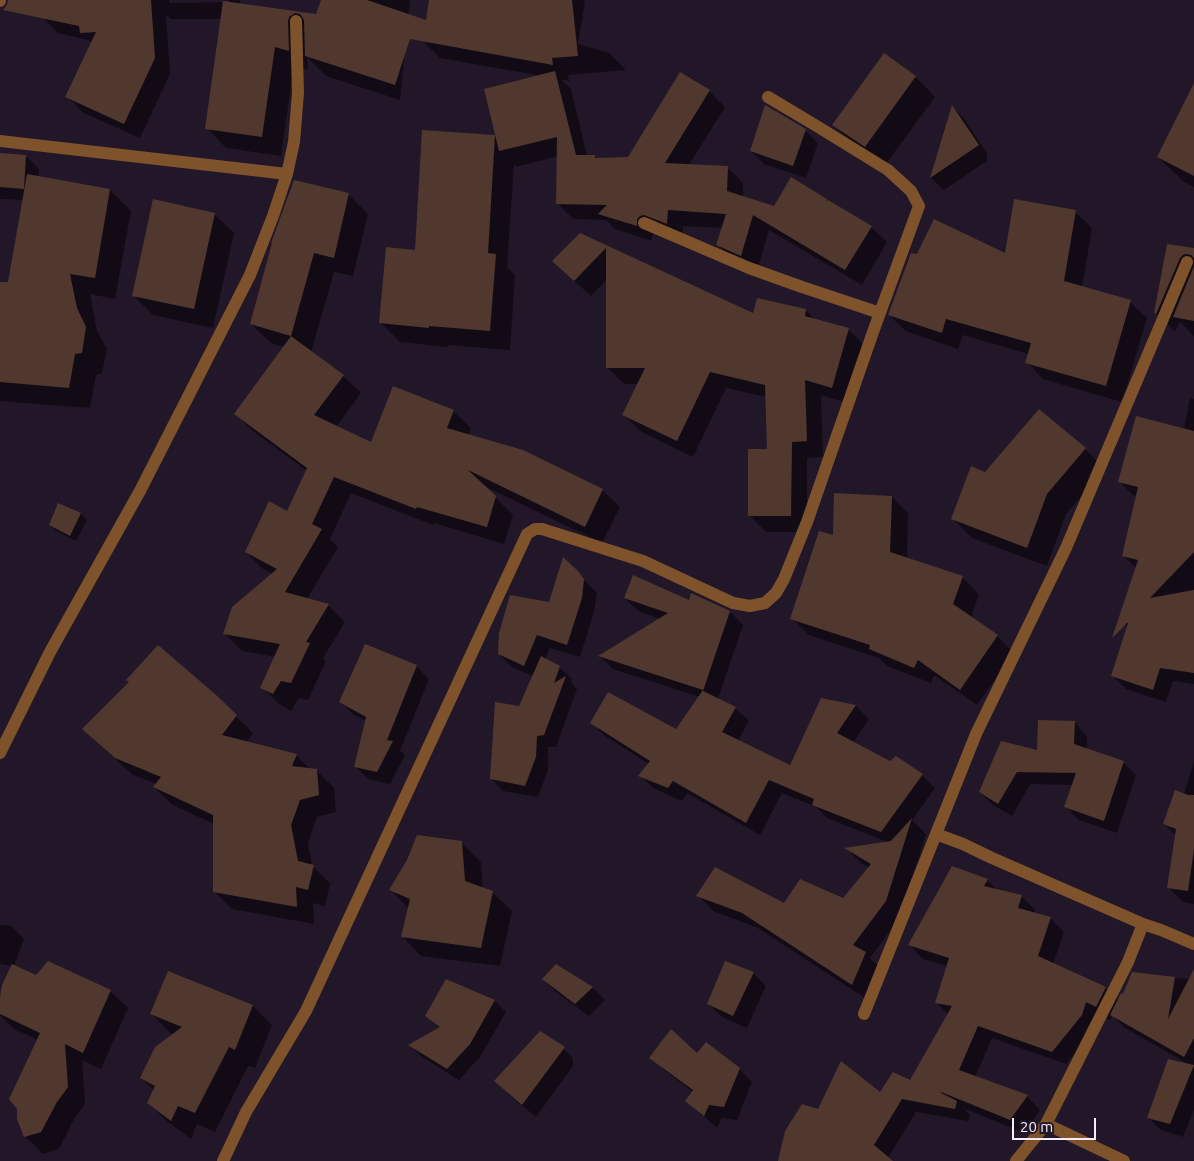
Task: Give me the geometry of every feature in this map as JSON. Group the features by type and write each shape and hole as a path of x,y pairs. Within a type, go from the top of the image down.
{"street":[{"path":"0,753 50,652 141,489 250,275 287,174 294,142 298,93 296,21"},
{"path":"223,1161 246,1112 306,1011 527,534 535,529 542,529 642,561 733,603 750,606 765,603 776,593 784,579 801,538 919,206 911,191 888,170 768,97"},
{"path":"0,141 287,174"},
{"path":"644,223 749,268 802,288 880,313"},
{"path":"864,1014 976,734 1066,548 1187,262"},
{"path":"936,834 963,844 1143,924 1194,944"},
{"path":"1016,1161 1046,1124 1128,962 1143,924"},
{"path":"1046,1124 1124,1161"}],"building":[{"path":"8,0 151,0 155,58 124,124 65,97 96,32 80,33 79,26 3,10"},
{"path":"321,0 367,0 426,20 429,0 572,0 578,56 552,58 553,65 410,39 395,85 305,56 304,20 300,14 295,13 289,17 288,21 289,51 275,47 262,137 205,129 223,1 316,14"},
{"path":"884,53 916,76 865,147 832,125"},
{"path":"555,71 576,155 595,155 595,158 628,157 680,72 710,90 665,163 728,166 727,191 774,206 791,177 827,199 826,201 828,200 872,226 845,270 753,215 741,256 716,245 726,214 668,210 667,224 644,215 637,219 637,226 598,214 607,205 556,204 557,137 499,151 484,89"},
{"path":"1194,83 1194,176 1157,157"},
{"path":"765,105 806,129 793,166 750,151"},
{"path":"952,105 979,145 930,178"},
{"path":"422,130 495,135 488,253 496,254 490,331 379,323 386,247 415,250"},
{"path":"0,153 26,155 24,189 0,187"},
{"path":"27,174 110,189 95,278 70,274 77,308 86,327 82,353 75,354 69,388 0,382 0,282 8,282"},
{"path":"294,180 349,193 334,258 314,253 291,336 250,324 271,243"},
{"path":"153,199 215,213 194,309 132,296"},
{"path":"1014,199 1076,210 1064,281 1131,300 1106,386 1025,363 1031,343 946,319 942,333 888,315 911,253 917,254 934,219 1005,253"},
{"path":"580,233 753,313 757,298 806,309 805,316 849,328 832,388 805,380 807,441 792,442 791,516 748,516 748,449 767,449 765,385 710,372 677,441 622,415 645,368 606,368 606,248 574,281 552,261"},
{"path":"1167,244 1194,248 1194,258 1186,254 1180,258 1156,314 1154,313"},
{"path":"1194,266 1194,321 1173,317"},
{"path":"291,336 344,375 314,415 371,442 393,386 454,410 447,428 523,450 603,489 585,527 468,470 496,496 487,527 417,507 416,509 334,477 312,524 322,529 285,592 329,604 306,642 310,643 291,683 281,681 273,694 260,688 280,644 223,634 232,607 277,569 245,552 269,501 287,511 307,468 234,414"},
{"path":"1039,409 1086,448 1047,494 1027,548 951,519 971,466 985,472"},
{"path":"1136,416 1194,431 1194,552 1150,598 1194,590 1194,673 1160,668 1153,690 1111,676 1128,623 1112,638 1138,560 1122,556 1138,487 1118,482"},
{"path":"834,493 892,496 890,552 963,576 953,604 998,635 960,690 918,660 914,668 869,649 870,645 790,619 819,531 833,535"},
{"path":"58,503 81,513 70,536 49,525"},
{"path":"563,557 584,579 582,598 567,645 537,635 524,666 498,654 499,633 510,595 549,602"},
{"path":"633,575 689,600 691,593 730,611 703,691 736,707 722,732 790,765 821,698 856,705 837,733 890,761 896,756 923,774 881,832 812,805 814,799 769,780 746,823 673,781 668,788 638,776 650,761 590,723 608,692 676,729 703,690 598,656 668,613 624,598"},
{"path":"365,644 417,665 387,740 393,741 377,772 354,767 366,717 339,702"},
{"path":"158,645 237,715 222,735 297,754 292,766 317,769 319,795 300,800 291,825 298,861 314,865 308,890 296,887 297,907 213,892 213,815 153,787 161,777 115,758 82,729 129,682 126,680"},
{"path":"541,656 560,666 554,683 566,676 544,735 537,736 536,757 525,786 490,779 495,702 519,706"},
{"path":"1038,720 1075,721 1074,744 1124,761 1104,821 1064,807 1076,773 1017,772 998,804 979,792 1001,741 1037,750"},
{"path":"1175,790 1188,795 1194,795 1194,849 1188,891 1167,888 1176,829 1163,824"},
{"path":"912,818 886,901 853,945 866,952 852,985 742,913 696,896 715,867 784,903 800,879 843,898 871,864 844,848 891,841"},
{"path":"417,835 462,841 465,881 493,891 481,948 401,937 410,899 389,890 407,860"},
{"path":"952,866 988,879 984,886 1022,895 1018,908 1051,917 1038,956 1106,987 1096,1007 1086,1002 1082,1015 1052,1052 978,1026 959,1070 1028,1095 1010,1120 941,1092 957,1101 955,1109 902,1099 874,1145 893,1161 778,1161 785,1131 802,1104 818,1109 841,1061 880,1092 893,1072 910,1080 952,1006 935,1003 949,958 908,945"},
{"path":"48,961 111,990 83,1053 65,1044 68,1087 57,1102 41,1132 24,1137 17,1119 17,1109 9,1099 40,1033 0,1014 0,997 2,985 12,964 36,975"},
{"path":"725,961 754,972 733,1016 707,1004"},
{"path":"556,964 593,987 575,1004 542,979"},
{"path":"1194,969 1194,1038 1184,1057 1110,1015 1121,993 1123,994 1132,972 1175,977 1168,1019"},
{"path":"168,971 253,1005 235,1050 229,1047 195,1113 178,1106 171,1121 147,1103 155,1086 140,1078 155,1047 182,1027 150,1014"},
{"path":"446,979 495,1000 470,1044 447,1069 408,1045 440,1027 425,1016"},
{"path":"671,1029 697,1053 706,1042 740,1068 724,1107 709,1105 704,1116 685,1101 693,1090 649,1058"},
{"path":"540,1031 565,1047 522,1105 494,1081"},
{"path":"1168,1059 1194,1065 1170,1124 1147,1118"}]}
